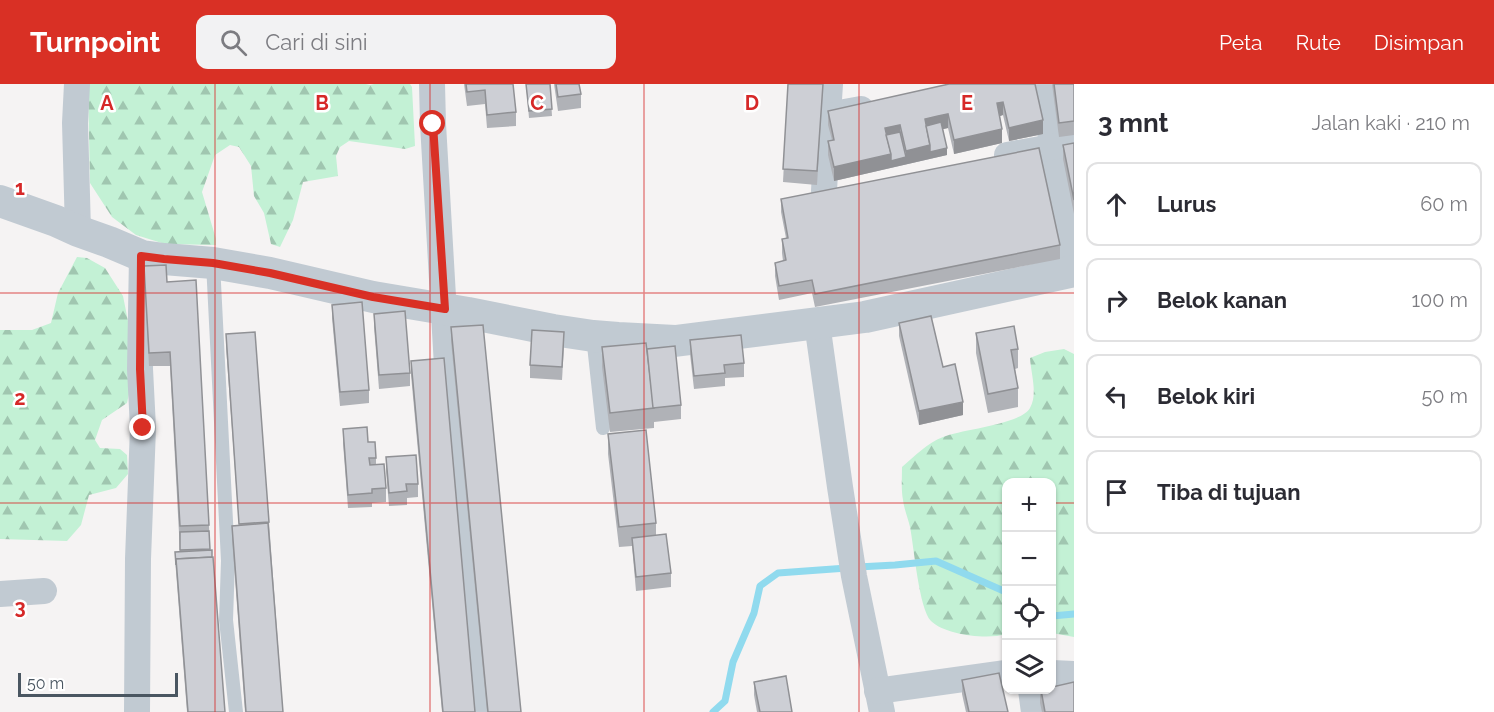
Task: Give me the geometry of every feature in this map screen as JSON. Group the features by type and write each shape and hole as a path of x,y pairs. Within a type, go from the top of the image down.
{"street":[{"path":"77,84 75,123 78,231"},
{"path":"432,84 447,366 457,442 479,712"},
{"path":"824,191 830,84"},
{"path":"0,201 57,221 141,256 213,263 270,273 373,297 553,330 593,336 675,341 865,317 1072,271 1063,144 1043,84"},
{"path":"828,115 886,104"},
{"path":"987,159 1063,144"},
{"path":"137,712 138,559 143,428 140,369 141,256"},
{"path":"817,323 852,564 880,701 1002,674"},
{"path":"0,594 44,591"},
{"path":"1056,673 1074,674"},
{"path":"1031,694 1034,712"}],"lane":[{"path":"213,263 228,561 226,620 236,712"},
{"path":"593,336 603,428"}],"green space":[{"path":"88,84 410,84 415,146 405,149 349,141 340,147 336,156 338,176 303,182 293,220 280,247 271,244 264,213 254,196 251,166 239,147 230,145 215,155 202,192 216,245 165,244 136,235 112,217 90,183"},
{"path":"77,257 87,258 105,268 123,296 136,361 127,403 102,420 95,440 100,448 120,449 127,455 128,474 116,488 89,495 81,525 67,541 0,539 0,330 32,330 51,323 58,293"},
{"path":"1064,349 1074,354 1074,637 1056,634 1056,478 1002,478 1002,635 978,636 946,630 931,621 923,604 904,503 902,467 926,446 943,437 1003,423 1024,414 1030,408 1034,397 1030,358 1045,352"}],"building":[{"path":"466,84 513,84 516,112 487,115 485,90 467,92"},
{"path":"526,84 550,84 552,109 529,111"},
{"path":"556,84 579,84 581,94 558,97"},
{"path":"788,84 823,84 817,171 783,169"},
{"path":"949,84 1035,84 1043,120 1009,128 1003,102 997,103 1002,129 954,140 948,114 938,116 925,119 930,145 906,151 900,125 885,128 891,154 834,167 828,141 834,140 828,111"},
{"path":"1054,84 1074,84 1074,121 1059,123"},
{"path":"941,122 947,148 930,152 926,126"},
{"path":"900,132 906,157 891,161 886,135"},
{"path":"1074,143 1074,200 1063,145"},
{"path":"1039,148 1060,245 815,294 812,280 779,286 775,263 786,260 782,239 788,238 781,199"},
{"path":"166,265 167,282 196,280 209,525 180,526 170,352 149,353 144,266"},
{"path":"362,302 369,390 340,392 332,305"},
{"path":"405,311 410,373 379,375 374,314"},
{"path":"931,316 943,367 955,364 963,402 919,411 899,323"},
{"path":"483,325 521,712 488,712 451,327"},
{"path":"1014,326 1018,349 1011,350 1018,388 988,394 976,333"},
{"path":"532,330 564,332 562,367 530,365"},
{"path":"255,332 269,522 239,524 226,334"},
{"path":"741,335 744,363 724,365 725,373 694,376 690,340"},
{"path":"646,343 654,408 610,413 602,347"},
{"path":"675,346 681,405 653,408 647,349"},
{"path":"444,358 475,712 443,712 411,361"},
{"path":"367,427 368,442 375,442 376,458 369,458 370,465 384,464 386,488 372,489 372,493 348,495 343,429"},
{"path":"646,430 656,523 619,527 608,434"},
{"path":"416,455 418,484 406,484 407,491 389,493 386,457"},
{"path":"268,523 283,712 246,712 232,526"},
{"path":"209,531 210,549 180,550 180,532"},
{"path":"666,534 671,573 636,577 632,538"},
{"path":"212,550 212,557 176,559 176,565 175,552"},
{"path":"213,557 225,712 188,712 176,559"},
{"path":"999,673 1008,712 969,712 962,680"},
{"path":"786,676 792,712 760,712 754,682"},
{"path":"1074,682 1074,712 1045,712 1042,694 1056,694 1056,686"}],"waterway":[{"path":"858,567 936,561 1002,590"},
{"path":"713,712 725,701 733,662 754,613 760,586 778,573 847,568"},
{"path":"1056,616 1074,614"}],"route":[{"path":"143,428 140,369 141,256 213,263 270,273 373,297 445,309 433,124"}]}
